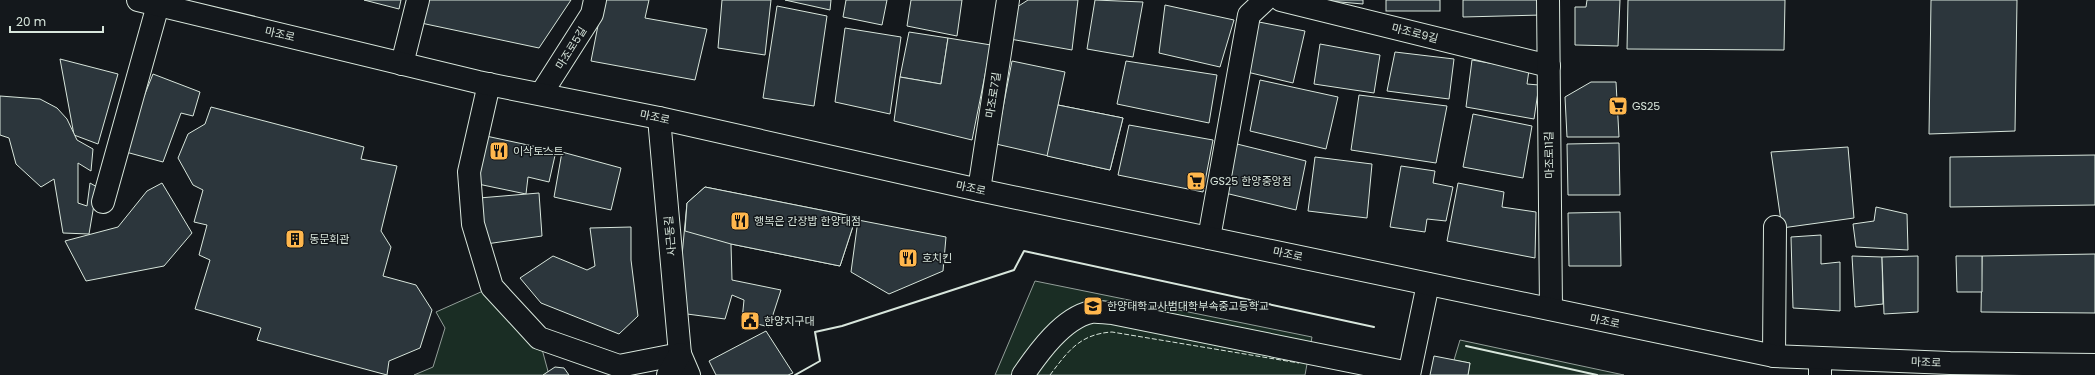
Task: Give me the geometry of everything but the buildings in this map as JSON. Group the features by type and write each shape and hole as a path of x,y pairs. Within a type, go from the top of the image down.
{"street":[{"path":"402,64 418,0"},
{"name":"마조로5길","path":"541,94 592,14 595,0"},
{"name":"마조로7길","path":"979,190 1008,0"},
{"path":"1209,238 1249,15 1265,0"},
{"name":"마조로9길","path":"1281,0 1549,66"},
{"name":"마조로11길","path":"1548,0 1551,309"},
{"name":"마조로","path":"103,202 148,2 489,84 659,118 979,190 1551,309 1820,367 1950,363 2094,368"},
{"path":"489,84 470,172 473,224 492,287 539,338 616,370 680,354"},
{"name":"사근동길","path":"659,118 680,354 689,375"},
{"path":"1774,356 1775,227"},
{"path":"1023,375 1038,354 1055,335 1071,321 1091,312 1112,313 1409,374 1428,284"},
{"path":"668,375 680,354"}],"green space":[{"path":"1035,281 1312,337 1305,375 995,375"},
{"path":"492,287 539,338 549,375 414,375 433,367 445,328 436,312"},
{"path":"1460,340 1624,375 1468,375 1470,363 1454,360"}],"fence":[{"path":"1050,375 1069,351 1083,340 1101,333 1112,332 1299,363"}],"wall":[{"path":"795,375 820,361 815,332 842,326 1014,270 1024,251 1374,327"},
{"path":"1466,346 1597,375"}],"place":[{"name":"GS25","path":"1618,106"},
{"name":"이삭토스트","path":"499,151"},
{"name":"GS25 한양중앙점","path":"1196,181"},
{"name":"행복은 간장밥 한양대점","path":"740,221"},
{"name":"동문회관","path":"295,239"},
{"name":"호치킨","path":"908,258"},
{"name":"한양대학교사범대학부속중고등학교","path":"1093,306"},
{"name":"한양지구대","path":"750,321"}]}
